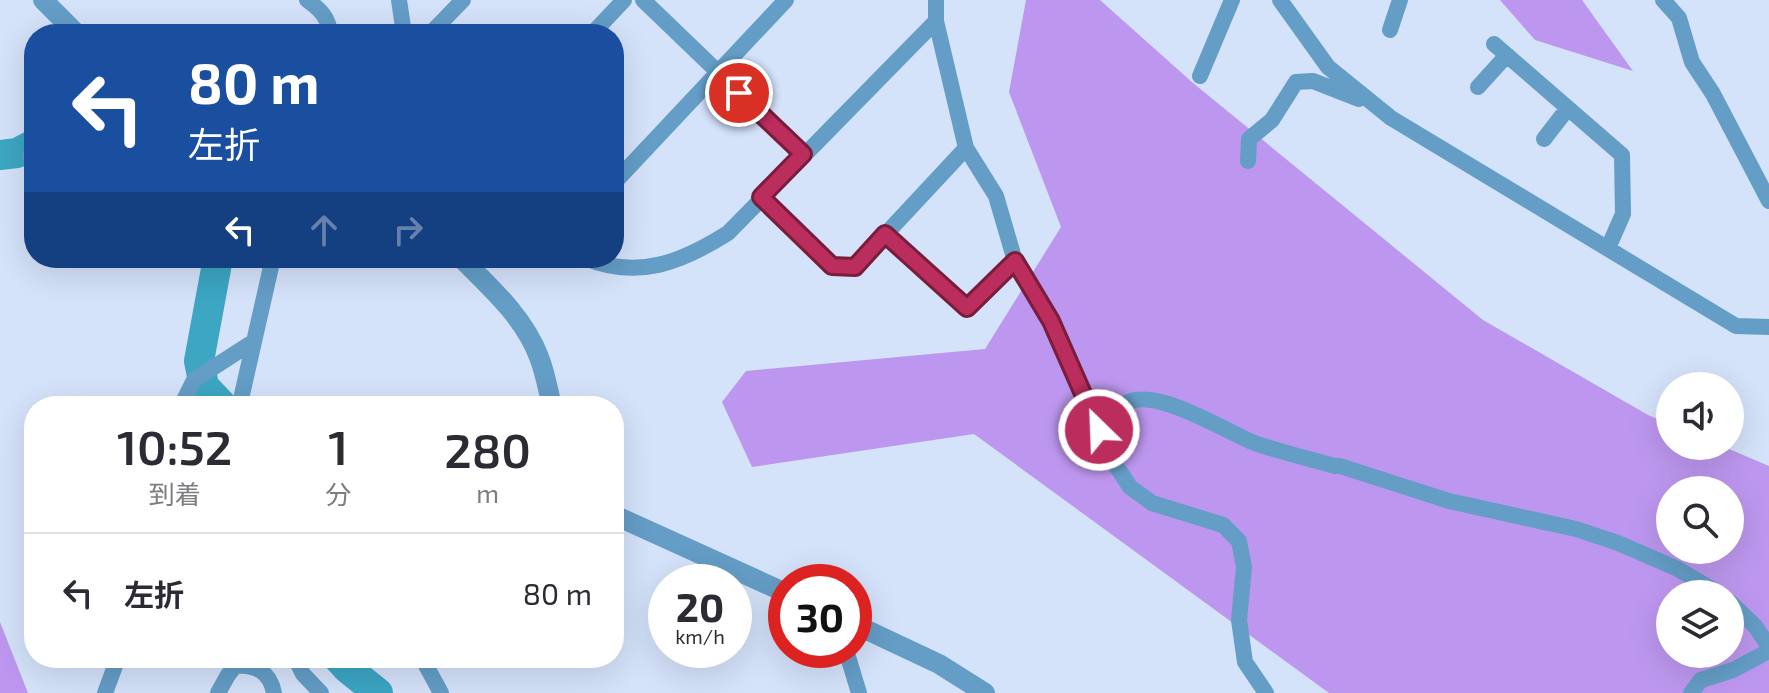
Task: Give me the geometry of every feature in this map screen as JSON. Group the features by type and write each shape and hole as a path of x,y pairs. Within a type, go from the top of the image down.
{"street":[{"path":"43,0 67,24"},
{"path":"307,0 319,8 329,24"},
{"path":"399,0 403,24"},
{"path":"440,24 463,0"},
{"path":"601,24 624,0"},
{"path":"643,0 803,154"},
{"path":"624,172 786,0"},
{"path":"922,0 936,21"},
{"path":"936,0 936,21 966,148 996,196 1015,261 1051,321 1111,458 1130,487 1152,503 1223,525 1239,541 1244,567 1239,620 1245,662 1266,693"},
{"path":"1200,76 1232,0"},
{"path":"1280,0 1328,67 1391,118 1736,326 1769,327"},
{"path":"1390,30 1400,0"},
{"path":"1663,0 1679,18 1692,62 1713,94 1769,201"},
{"path":"624,267 638,269 694,255 728,233 936,21"},
{"path":"1478,87 1500,50 1622,155 1623,214 1608,248"},
{"path":"1248,161 1249,139 1272,120 1296,82 1313,81 1376,105"},
{"path":"1544,139 1568,108"},
{"path":"761,197 832,266 855,267 966,148"},
{"path":"885,234 967,308 1015,261"},
{"path":"242,396 271,268"},
{"path":"471,268 506,304 524,330 539,356 549,396"},
{"path":"188,396 200,377 253,342"},
{"path":"1111,458 1112,426 1119,409 1130,401 1150,399 1176,406 1255,443 1449,501 1576,529 1618,543 1696,580"},
{"path":"624,520 768,585"},
{"path":"1744,615 1768,645 1765,653 1744,664"},
{"path":"872,632 939,664 985,693"},
{"path":"105,693 114,668"},
{"path":"218,693 233,668"},
{"path":"258,668 267,675 274,693"},
{"path":"300,668 321,693"},
{"path":"427,668 441,693"},
{"path":"851,668 859,693"},
{"path":"1691,693 1701,680 1737,668"}],"shaded area":[{"path":"1026,0 1100,0 1193,83 1483,320 1656,418 1656,460 1744,460 1744,455 1769,466 1769,693 1329,693 974,434 752,467 722,402 746,371 985,349 1061,227 1009,92"},
{"path":"1500,0 1582,0 1633,71 1535,40"},
{"path":"0,622 28,693 0,693"}],"waterway":[{"path":"0,155 24,149"},
{"path":"214,396 204,386 199,361 216,268"},
{"path":"347,668 378,693"}],"route":[{"path":"739,93 803,154 761,197 832,266 855,267 885,234 967,308 1015,261 1051,321 1099,430"}]}
